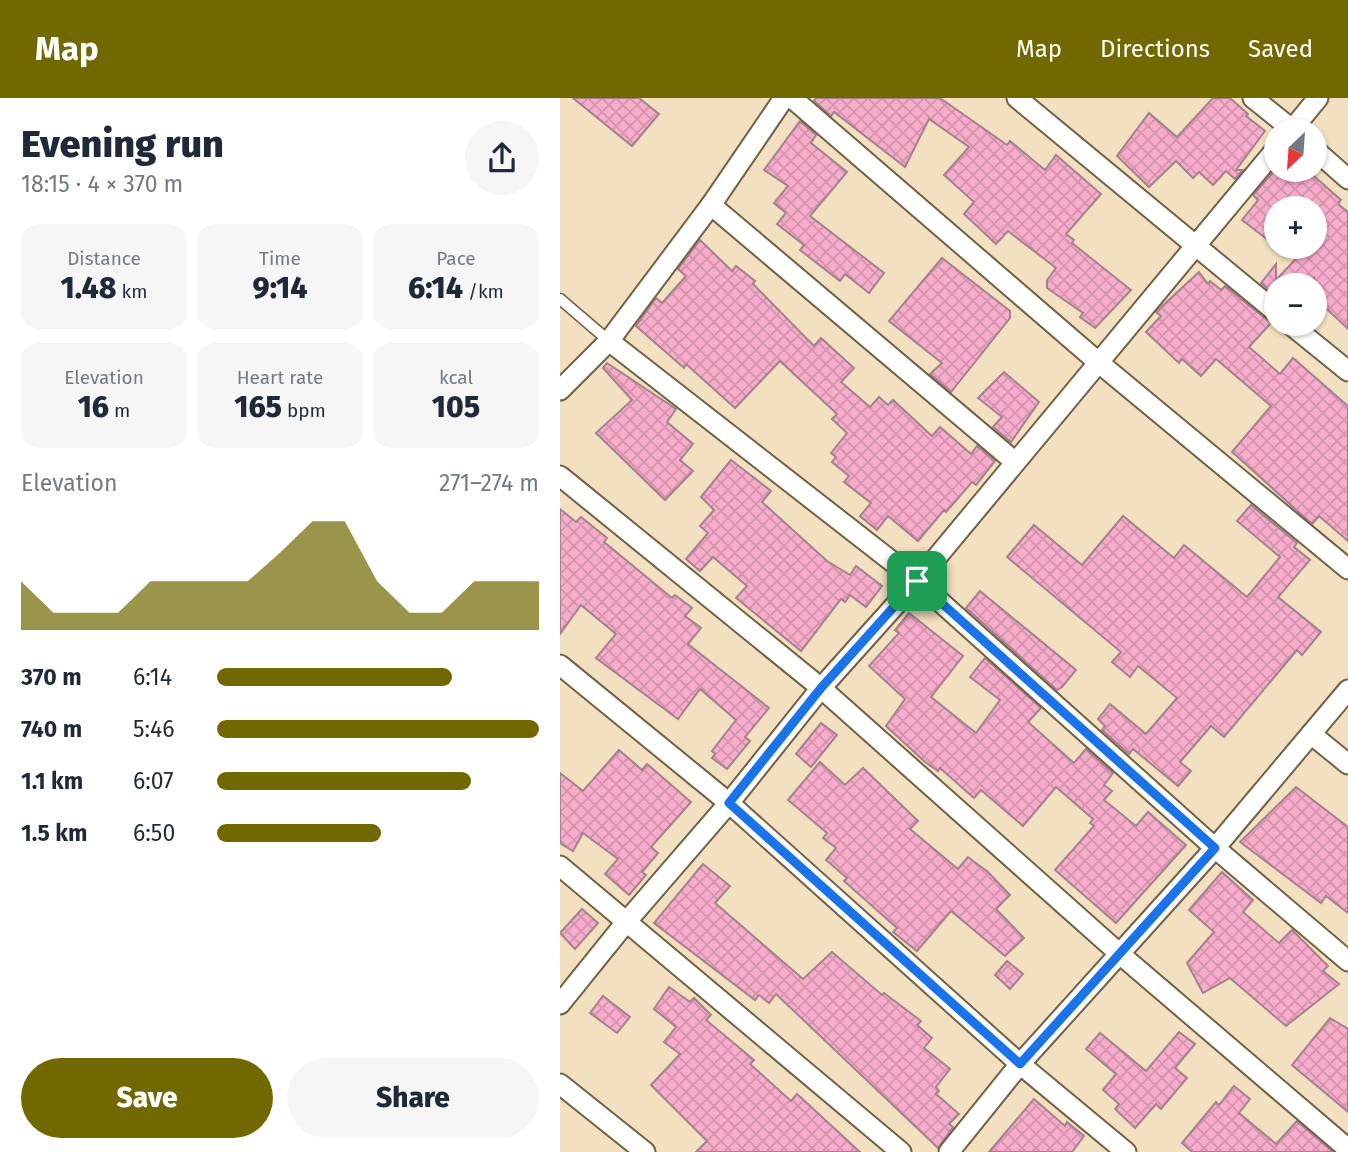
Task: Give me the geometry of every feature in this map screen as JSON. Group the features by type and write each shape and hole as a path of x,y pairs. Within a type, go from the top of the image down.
{"street":[{"path":"560,390 609,341 711,205 784,98"},
{"path":"792,98 1098,362 1348,569"},
{"path":"1017,98 1264,302"},
{"path":"1253,98 1278,119"},
{"path":"1301,119 1318,98"},
{"path":"1327,160 1348,179"},
{"path":"560,1004 627,921 729,803 821,688 917,581 1264,163"},
{"path":"711,205 1014,461"},
{"path":"1305,336 1348,371"},
{"path":"609,341 917,581 1215,848 1348,961"},
{"path":"560,476 821,688 1121,955 1348,1149"},
{"path":"560,665 729,803 1020,1064 1126,1152"},
{"path":"949,1152 1020,1064 1215,848 1348,690"},
{"path":"1311,734 1348,764"},
{"path":"560,866 901,1152"},
{"path":"560,1084 645,1152"}],"lane":[{"path":"560,299 609,341"}],"building":[{"path":"573,98 639,98 659,114 632,146"},
{"path":"816,98 940,98 1007,145 1010,141 1045,170 1056,155 1101,194 1066,234 1074,240 1072,243 1131,290 1095,328 1080,317 1083,313 1047,288 1047,280 1056,268 1008,231 996,244 964,214 974,202 944,175 969,147 929,119 905,167 834,112 831,116 814,101"},
{"path":"1213,98 1230,98 1264,130 1236,170 1243,170 1235,179 1226,171 1213,185 1199,172 1193,178 1176,161 1149,187 1117,156 1149,113 1177,137"},
{"path":"800,121 816,135 811,143 847,172 810,216 884,273 869,293 845,274 840,281 800,250 804,245 777,224 786,213 774,203 788,186 764,170"},
{"path":"1264,182 1321,182 1341,200 1338,204 1348,212 1348,329 1327,309 1327,273 1283,273 1296,259 1327,259 1327,196 1264,196 1264,237 1242,220 1258,200 1253,195"},
{"path":"700,240 732,271 736,266 755,281 753,284 814,346 821,338 854,368 841,382 870,407 879,397 888,405 893,400 932,436 940,427 971,454 977,446 995,461 976,485 972,482 918,541 888,516 877,530 860,516 871,503 844,482 849,476 832,462 836,457 831,453 847,433 832,419 837,414 780,361 735,408 686,364 684,368 636,326 656,298 662,303 686,276 678,269"},
{"path":"942,258 1010,311 1010,318 951,392 930,374 942,363 889,321"},
{"path":"1276,264 1276,273 1269,273"},
{"path":"1199,272 1208,284 1210,281 1221,290 1225,286 1264,317 1264,331 1249,347 1280,374 1293,358 1348,406 1348,541 1319,516 1312,524 1232,452 1271,406 1216,359 1201,376 1182,359 1179,363 1146,332 1161,316 1156,312"},
{"path":"607,363 676,409 667,422 693,444 680,460 693,471 665,500 596,433 632,400 603,368"},
{"path":"1004,372 1039,402 1011,442 993,427 1002,417 978,398"},
{"path":"731,460 771,491 762,502 827,561 850,575 856,566 882,586 866,607 850,595 845,602 841,599 801,651 736,598 747,586 713,557 700,571 686,559 708,533 700,526 714,510 701,497"},
{"path":"1251,505 1297,543 1294,547 1310,560 1278,597 1321,632 1302,655 1297,650 1224,737 1211,726 1180,762 1191,771 1178,786 1133,749 1129,754 1102,730 1105,726 1098,719 1110,704 1146,734 1177,698 1138,666 1130,677 1112,662 1121,652 1007,557 1034,525 1082,565 1123,516 1174,558 1184,545 1247,597 1280,557 1237,521"},
{"path":"560,509 576,522 581,517 607,538 604,542 672,598 675,595 692,608 685,616 701,628 688,644 769,708 745,737 750,741 727,769 712,758 715,754 712,751 736,720 700,689 678,719 596,658 616,634 581,605 560,634"},
{"path":"980,591 1076,670 1062,687 1057,690 966,608"},
{"path":"909,613 963,656 931,697 976,733 1000,700 970,677 985,658 1041,708 1028,722 1074,763 1086,749 1113,773 1104,785 1112,791 1104,800 1136,826 1148,812 1186,845 1116,923 1055,870 1094,826 1090,823 1093,819 1056,787 1023,826 981,790 974,798 940,768 938,771 925,762 886,726 905,699 869,666 899,633 895,630"},
{"path":"821,723 837,735 811,767 796,754"},
{"path":"619,750 642,770 647,764 691,802 651,847 658,853 642,872 646,875 629,895 605,874 618,859 583,833 573,851 560,843 560,773 583,791"},
{"path":"820,762 845,785 863,768 918,821 910,829 958,869 968,857 988,872 1010,895 996,909 1024,938 1005,956 951,911 917,951 893,932 897,928 844,881 847,878 826,860 836,848 823,838 827,833 788,800"},
{"path":"1296,787 1348,827 1348,913 1326,896 1321,903 1240,842"},
{"path":"703,864 730,886 715,903 803,979 832,952 882,995 884,993 921,1021 917,1025 932,1038 924,1048 950,1069 936,1087 939,1091 936,1094 959,1114 949,1124 953,1127 938,1148 776,994 769,1003 759,995 755,1000 654,923"},
{"path":"1222,872 1253,900 1243,912 1279,943 1292,930 1328,966 1323,971 1339,984 1286,1026 1230,978 1203,993 1187,963 1214,932 1189,910"},
{"path":"582,909 598,923 575,949 560,933"},
{"path":"1007,961 1023,974 1010,989 995,975"},
{"path":"669,987 690,1002 694,998 711,1015 706,1020 754,1060 750,1064 791,1101 797,1094 860,1152 696,1152 707,1141 651,1085 680,1054 664,1042 676,1027 654,1009"},
{"path":"603,996 630,1017 617,1033 590,1013"},
{"path":"1330,1018 1348,1029 1348,1112 1292,1065"},
{"path":"1179,1032 1195,1044 1175,1068 1187,1078 1161,1109 1156,1104 1135,1128 1115,1109 1119,1104 1103,1090 1116,1074 1086,1049 1100,1033 1146,1071"},
{"path":"1234,1086 1250,1099 1239,1113 1276,1144 1297,1121 1333,1152 1192,1152 1182,1143 1216,1102 1219,1105"},
{"path":"1034,1099 1065,1126 1067,1122 1084,1136 1072,1152 989,1152"}],"route":[{"path":"917,581 1215,848 1020,1064 729,803 821,688 917,581"}]}
